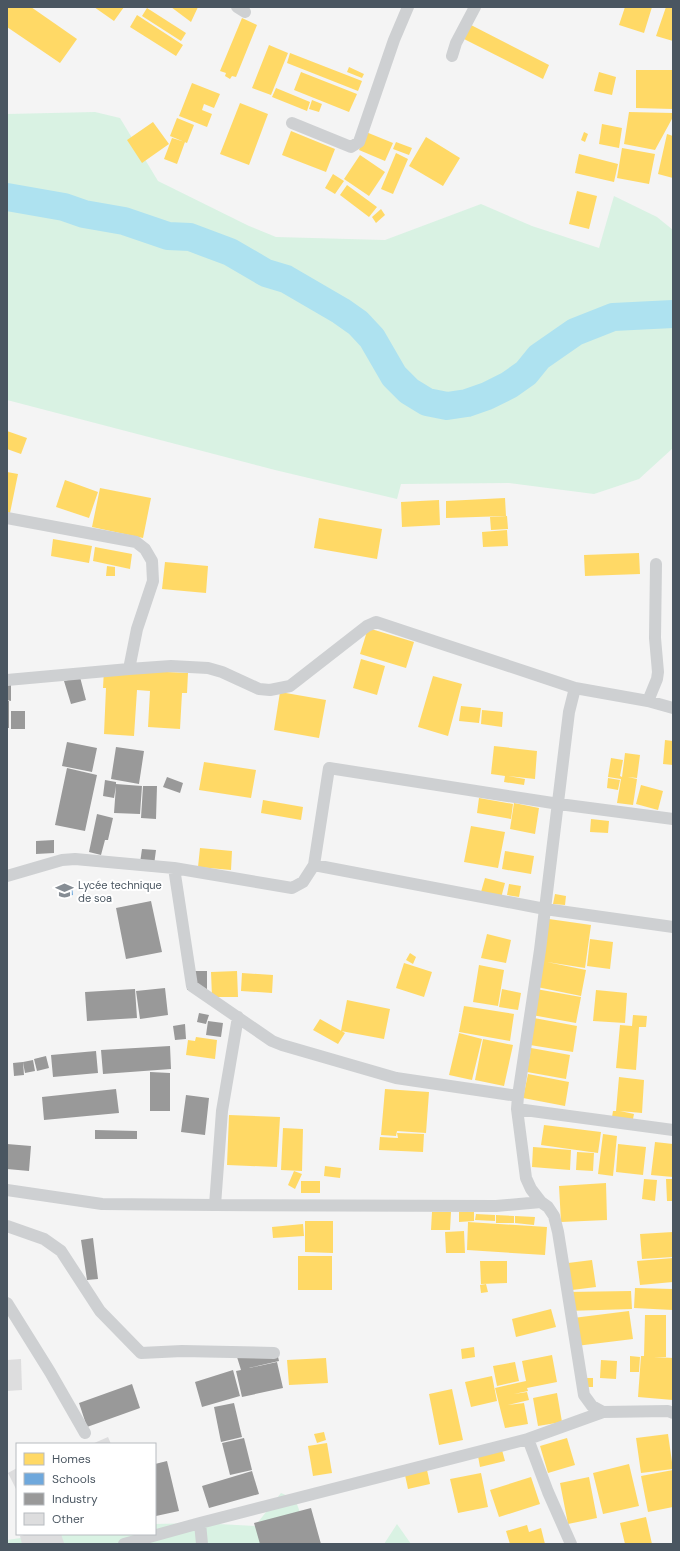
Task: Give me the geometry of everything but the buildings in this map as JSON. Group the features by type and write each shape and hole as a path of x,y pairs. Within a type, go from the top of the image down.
{"street":[{"path":"292,123 351,147 359,142 394,40 408,7"},
{"path":"452,56 456,43 475,7"},
{"path":"7,518 136,542 145,548 152,561 153,581 137,629 129,669"},
{"path":"648,701 657,679 658,672 655,638 656,564"},
{"path":"7,680 171,666 208,668 222,672 259,689 270,690 290,686 367,626 376,622 575,688 648,701 673,708"},
{"path":"575,688 569,712 540,950 517,1109 526,1178 531,1189 542,1202 548,1206 554,1216 558,1232 584,1395 592,1406 603,1412"},
{"path":"7,876 62,860 75,858 174,868 292,888 303,882 314,866 329,768 558,804 673,819"},
{"path":"314,866 544,908 673,927"},
{"path":"174,868 192,986 272,1041 317,1056 396,1078 518,1096"},
{"path":"215,1205 222,1111 238,1017"},
{"path":"517,1109 673,1130"},
{"path":"7,1190 102,1204 496,1206 542,1202"},
{"path":"7,1226 44,1239 61,1251 100,1311 141,1353 182,1351 274,1353"},
{"path":"7,1303 50,1372 85,1433"},
{"path":"124,1544 200,1523 528,1439 603,1412 668,1411 673,1413"},
{"path":"528,1439 548,1492 571,1544"},
{"path":"200,1523 202,1544"}],"green space":[{"path":"95,112 120,118 158,181 249,226 276,237 385,240 481,204 532,226 599,248 614,196 657,217 673,230 673,448 639,479 594,494 509,483 401,484 397,499 275,470 7,400 7,114"},
{"path":"281,1493 295,1499 312,1544 7,1544 7,1540 41,1535 156,1535 156,1524 200,1523 255,1526"},
{"path":"397,1524 411,1544 384,1544"}],"waterway":[{"path":"7,197 64,207 84,214 124,221 168,236 190,237 230,252 266,273 286,279 341,311 358,323 372,338 394,376 409,391 427,402 447,406 467,403 487,396 509,385 526,373 539,357 575,332 613,317 673,314"}],"place":[{"name":"Lycée technique de soa","path":"65,891"}]}
